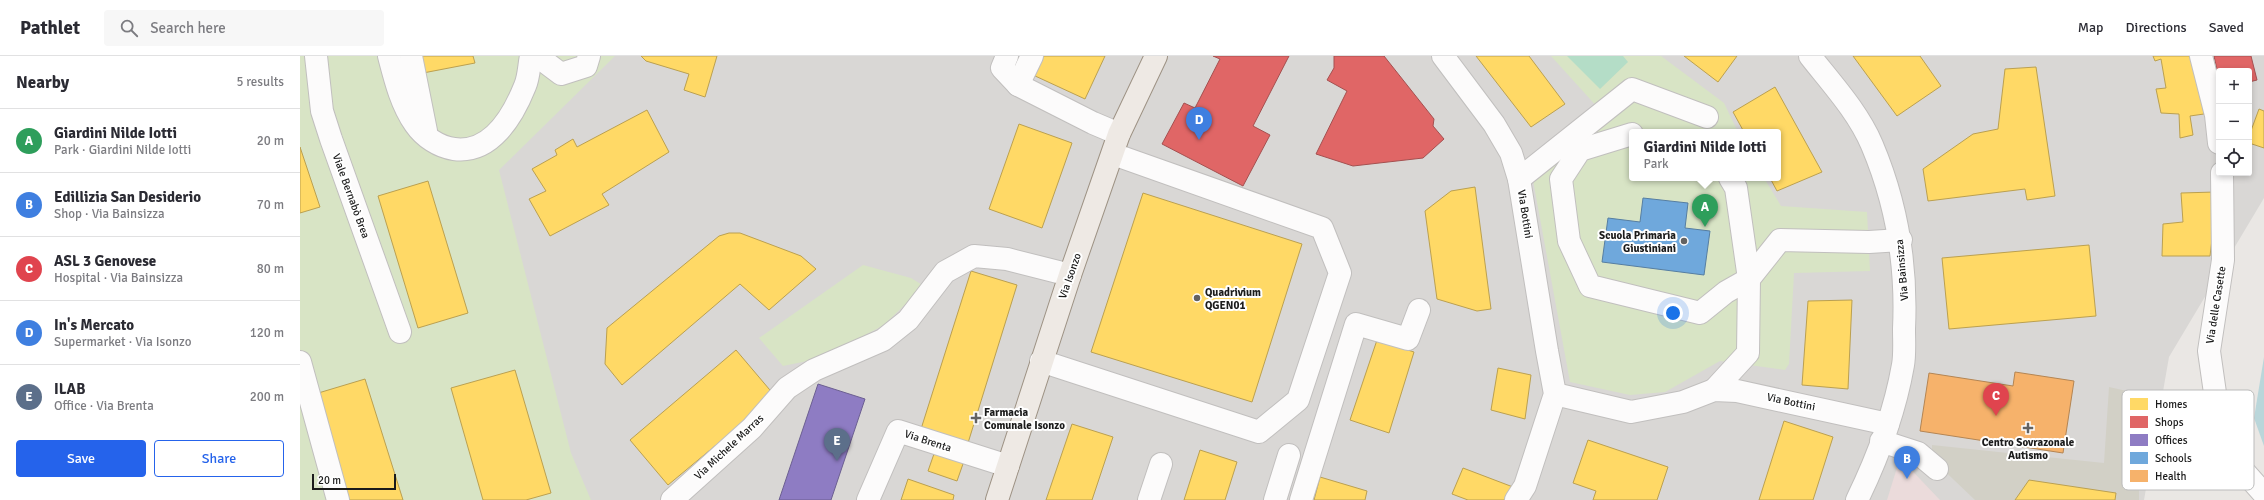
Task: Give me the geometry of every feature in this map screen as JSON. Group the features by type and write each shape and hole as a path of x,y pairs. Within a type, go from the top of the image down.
{"main road":[{"name":"Via Isonzo","path":"997,500 1070,275 1116,144 1156,56"}],"street":[{"name":"Viale Bernabò Brea","path":"316,56 322,111 330,139 400,332"},
{"path":"389,56 401,99 415,124 428,138 447,148 467,151 487,142 506,124 526,85 531,56"},
{"path":"411,56 428,138"},
{"path":"537,56 560,74 586,66 589,56"},
{"path":"1007,56 1002,68 1018,86 1093,123 1116,144 1322,228 1340,273 1298,400 1259,432 1042,361"},
{"path":"1018,86 1032,56"},
{"name":"Via Bottini","path":"1443,56 1472,92 1494,124 1511,153 1519,179 1546,351 1555,394 1525,486 1516,500"},
{"name":"Via Bainsizza","path":"1810,56 1844,98 1872,144 1887,188 1900,240 1906,299 1903,365 1885,432 1857,500"},
{"path":"2201,56 2216,115 2219,140"},
{"path":"1519,179 1632,89 1707,117"},
{"path":"1629,135 1580,150 1561,179 1570,241 1590,286 1700,313 1726,292 1749,279 1780,240 1869,242 1900,240"},
{"name":"Via delle Casette","path":"2215,390 2209,351 2224,260 2222,176"},
{"path":"1714,390 1748,353 1749,279 1736,188 1732,181"},
{"name":"Via Michele Marras","path":"672,500 752,428 787,388 814,370 883,340 908,320 945,272 974,256 1007,259 1070,275"},
{"path":"1301,500 1356,324 1408,339 1419,310"},
{"path":"300,362 338,500"},
{"name":"Via Bottini","path":"1555,394 1631,412 1683,402 1714,390 1737,391 1885,432 1918,453 1937,469"},
{"name":"Via Brenta","path":"868,500 898,431 1008,466"},
{"path":"1275,500 1289,455"},
{"path":"1149,500 1161,464"},
{"name":"Via delle Casette","path":"2254,483 2264,494"}],"shaded area":[{"path":"300,56 2264,56 2264,198 2169,357 2163,390 2122,390 2122,490 2146,490 2144,500 300,500"},
{"path":"2109,387 2122,390 2122,490 2139,490 2139,500 1975,500 1932,459 1932,445 2104,463"},
{"path":"1900,458 1940,500 1887,500"}],"green space":[{"path":"300,56 615,56 499,170 571,453 591,500 300,500"},
{"path":"1551,56 1661,56 1724,103 1737,129 1629,129 1629,181 1766,181 1781,206 1867,212 1870,271 1794,273 1789,364 1785,370 1720,361 1665,392 1630,395 1570,382 1530,164 1600,110"},
{"path":"1567,56 1623,56 1628,62 1600,89"},
{"path":"863,265 911,278 924,286 884,325 822,358 783,366 759,338"}],"water":[{"path":"2264,357 2264,446 2254,418"}],"building: Homes":[{"path":"420,56 473,56 475,63 423,73"},
{"path":"641,56 717,56 705,97 684,90 689,74 646,61"},
{"path":"1042,56 1105,56 1085,99 1033,75"},
{"path":"1476,56 1529,56 1565,104 1531,127"},
{"path":"1684,56 1737,56 1718,82"},
{"path":"1853,56 1920,56 1941,86 1897,116"},
{"path":"2153,56 2194,56 2204,114 2190,116 2193,135 2180,138 2179,114 2161,113 2156,89 2166,88 2161,59 2155,61"},
{"path":"2036,67 2055,196 2027,200 2025,189 1928,201 1923,169 1973,134 1998,129 2005,69"},
{"path":"1775,87 1822,172 1777,191 1772,181 1781,181 1781,129 1742,129 1733,112"},
{"path":"2259,109 2264,111 2264,148 2252,144 2252,128"},
{"path":"647,110 669,152 602,194 609,205 550,236 529,199 546,191 532,169 557,155 555,150 573,139 577,147"},
{"path":"1019,124 1072,143 1042,228 989,209"},
{"path":"300,147 320,207 300,213"},
{"path":"428,181 468,313 418,328 378,196"},
{"path":"1475,187 1491,309 1477,311 1437,299 1425,211 1451,191"},
{"path":"2215,192 2216,205 2210,256 2162,256 2163,224 2183,222 2181,193"},
{"name":"Quadrivium QGEN01","path":"1143,193 1302,244 1252,402 1091,352"},
{"path":"729,233 740,233 801,256 816,269 769,310 740,284 622,385 605,364 607,328 719,236"},
{"path":"2089,245 2096,316 1949,329 1942,258"},
{"path":"971,271 1017,285 968,443 921,429"},
{"path":"1852,300 1848,389 1802,385 1808,301"},
{"path":"1377,340 1414,352 1389,433 1350,420"},
{"path":"736,350 775,396 668,485 630,440"},
{"path":"1498,368 1531,375 1525,419 1491,410"},
{"path":"515,370 551,493 526,500 483,500 451,388"},
{"path":"365,379 403,500 348,500 315,394"},
{"path":"1784,421 1833,437 1813,500 1759,500"},
{"path":"1072,424 1113,437 1092,500 1046,500"},
{"path":"1588,440 1668,467 1657,500 1593,500 1596,491 1573,483"},
{"path":"1200,450 1237,462 1225,500 1184,500"},
{"path":"935,451 964,461 957,481 928,471"},
{"path":"1463,468 1513,487 1508,500 1468,500 1452,494"},
{"path":"1320,477 1367,491 1365,500 1314,500"},
{"path":"908,479 954,495 953,500 901,500"},
{"path":"2029,480 2116,493 2115,500 2015,500"}],"building: Shops":[{"path":"1213,56 1289,56 1253,126 1270,135 1243,186 1162,144 1184,103 1195,108 1220,59"},
{"path":"1334,56 1384,56 1434,119 1433,126 1444,139 1423,158 1353,166 1316,154 1347,91 1327,80 1334,68"},
{"path":"2214,56 2251,56 2257,80 2252,81 2252,68 2217,68"}],"building: Offices":[{"path":"818,384 865,399 831,500 779,500"}],"building: Schools":[{"path":"1643,198 1688,203 1685,228 1710,231 1704,275 1602,262 1608,218 1640,222"}],"building: Health":[{"path":"2015,372 2074,381 2063,453 1920,431 1929,373 2013,386"}],"place":[{"name":"In's Mercato","path":"1199,140"},
{"name":"Giardini Nilde Iotti","path":"1705,227"},
{"name":"Scuola Primaria Giustiniani","path":"1684,241"},
{"name":"Quadrivium QGEN01","path":"1197,298"},
{"name":"ASL 3 Genovese","path":"1996,416"},
{"name":"Farmacia Comunale Isonzo","path":"976,418"},
{"name":"Centro Sovrazonale Autismo","path":"2028,428"},
{"name":"ILAB","path":"837,461"},
{"name":"Edillizia San Desiderio","path":"1907,479"}]}
